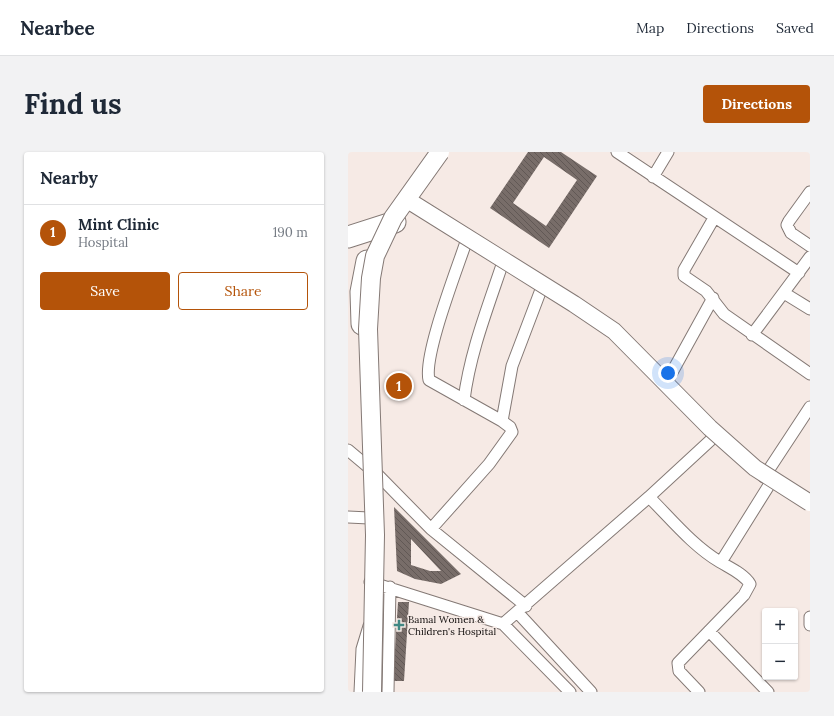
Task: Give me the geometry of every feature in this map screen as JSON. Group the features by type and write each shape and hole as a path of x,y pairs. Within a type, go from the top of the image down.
{"highway":[{"path":"379,692 381,585 374,471 373,291 387,237 387,225 430,152"},
{"path":"348,237 387,225 441,152"},
{"path":"367,692 369,626 381,585 369,518 374,471"}],"main road":[{"path":"372,692 375,535 368,302 375,256 393,218 441,152"}],"street":[{"path":"617,152 714,218 799,273"},
{"path":"653,177 668,152"},
{"path":"810,192 789,220 787,225 791,233 810,246"},
{"path":"406,199 611,329 710,428 755,468 810,503"},
{"path":"714,218 683,274 688,280 706,291 724,314 752,335 810,374"},
{"path":"431,529 489,464 510,436 512,429 502,421 429,380 428,375 432,350 467,239"},
{"path":"752,335 810,257"},
{"path":"464,400 474,350 504,262"},
{"path":"502,421 512,366 542,287"},
{"path":"784,293 810,309"},
{"path":"665,385 713,298"},
{"path":"721,562 767,479 810,408"},
{"path":"503,624 649,497 714,437"},
{"path":"348,450 374,471 431,529 522,609 591,692"},
{"path":"649,497 695,544 741,575 750,584 744,595 681,658 677,667 699,692"},
{"path":"348,517 369,518"},
{"path":"388,692 381,585 503,624 570,692"},
{"path":"810,617 810,625"},
{"path":"360,692 362,649 369,626"},
{"path":"709,631 768,692"}],"building":[{"path":"528,152 561,152 597,176 549,248 490,208","holes":["544,157 577,180 546,226 513,203"]},
{"path":"409,379 410,394 389,395 388,380"},
{"path":"394,507 461,574 441,584 415,579 397,571","holes":["411,539 441,571 430,571 411,565"]},
{"path":"398,602 409,602 404,681 393,681"}],"place":[{"name":"Mint Clinic","path":"399,386"},
{"name":"Bamal Women & Children's Hospital","path":"399,625"}]}
